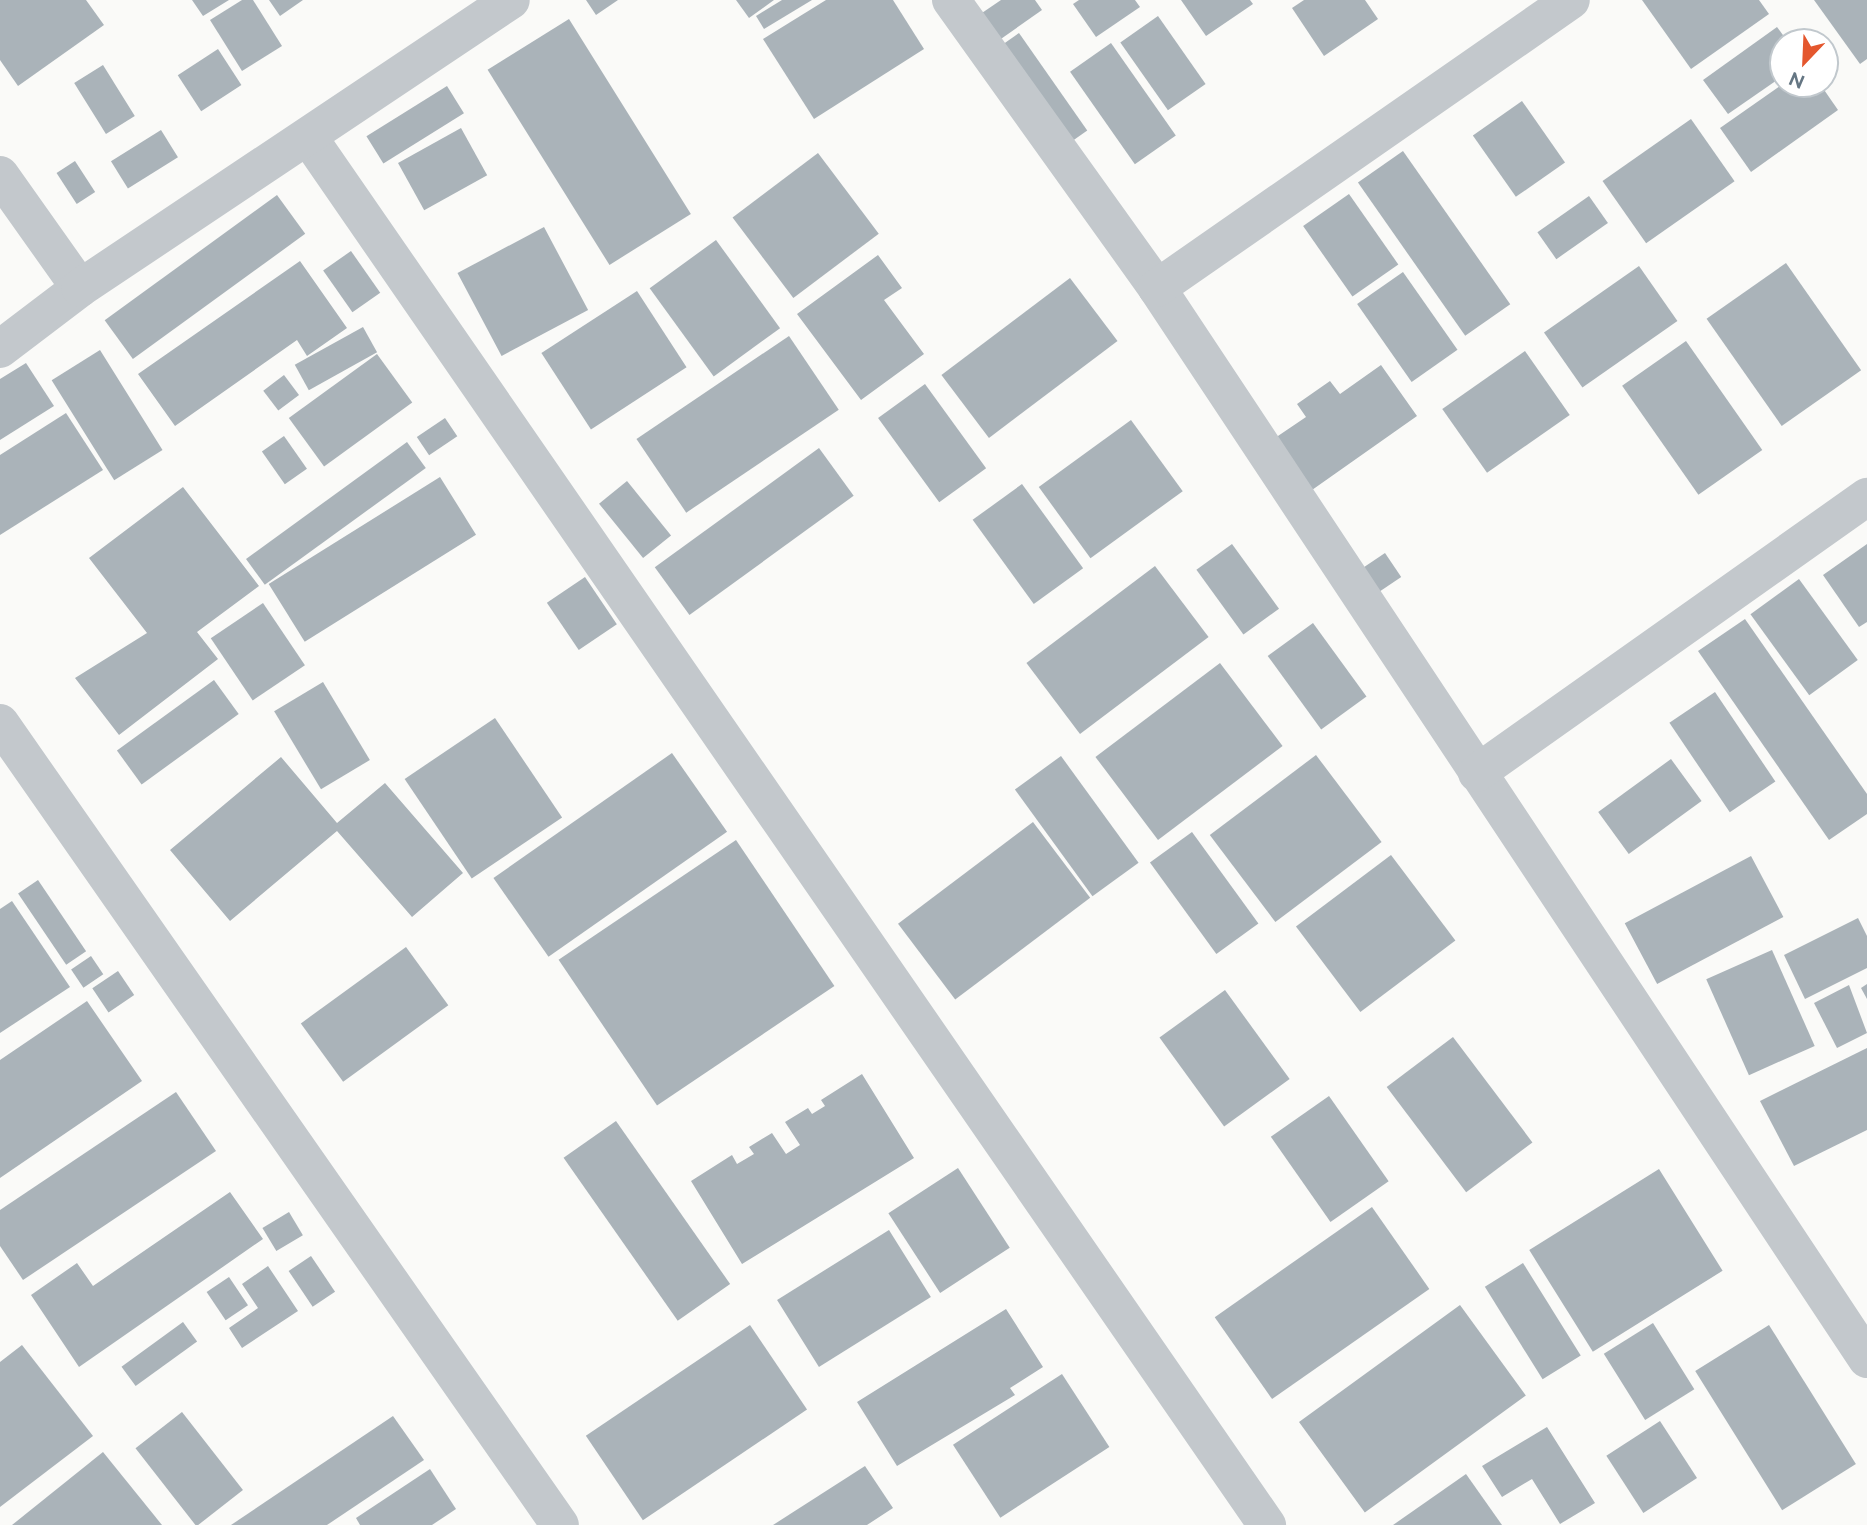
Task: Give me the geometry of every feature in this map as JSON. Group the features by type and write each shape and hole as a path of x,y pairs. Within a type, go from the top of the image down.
{"street":[{"path":"0,349 80,288 309,138 511,0"},
{"path":"951,0 1157,288 1867,1359"},
{"path":"1157,288 1571,0"},
{"path":"309,138 1267,1525"},
{"path":"0,175 80,288"},
{"path":"1477,772 1867,497"},
{"path":"0,723 560,1525"}],"building":[{"path":"0,0 86,0 104,25 18,86 0,60"},
{"path":"192,0 229,0 203,16"},
{"path":"242,0 253,0 282,46 242,71 210,20"},
{"path":"269,0 303,0 280,16"},
{"path":"586,0 618,0 596,15"},
{"path":"736,0 774,0 749,18"},
{"path":"782,0 812,0 764,29 756,16"},
{"path":"826,0 893,0 924,49 814,119 763,39"},
{"path":"1001,0 1035,0 1042,10 998,41 979,15"},
{"path":"1079,0 1135,0 1140,7 1096,37 1073,4"},
{"path":"1181,0 1250,0 1253,4 1206,36"},
{"path":"1304,0 1365,0 1378,19 1324,56 1292,8"},
{"path":"1642,0 1759,0 1769,14 1691,69"},
{"path":"1814,0 1867,0 1867,59 1860,64 1839,35 1839,28 1834,28"},
{"path":"1158,16 1206,84 1168,110 1120,42"},
{"path":"569,19 691,214 609,265 488,70"},
{"path":"1019,33 1087,130 1068,144 1000,46"},
{"path":"1769,33 1769,86 1728,114 1703,80"},
{"path":"1111,43 1176,136 1135,164 1070,72"},
{"path":"218,49 241,85 201,111 178,75"},
{"path":"103,65 135,116 106,134 74,83"},
{"path":"447,86 464,113 383,163 366,136"},
{"path":"1769,94 1769,98 1830,98 1838,110 1751,172 1720,128"},
{"path":"1522,101 1565,162 1516,197 1473,135"},
{"path":"1691,119 1735,181 1646,243 1603,181"},
{"path":"461,128 487,175 424,210 398,163"},
{"path":"161,130 178,157 128,188 111,161"},
{"path":"1403,151 1510,304 1465,336 1358,183"},
{"path":"818,153 879,234 793,298 733,217"},
{"path":"75,161 95,192 77,204 57,173"},
{"path":"1349,194 1398,264 1352,297 1303,226"},
{"path":"277,195 305,234 133,359 105,320"},
{"path":"1589,196 1608,223 1556,259 1537,232"},
{"path":"544,227 588,310 502,356 457,273"},
{"path":"716,240 780,328 714,376 650,288"},
{"path":"351,251 380,293 352,312 323,271"},
{"path":"878,255 902,288 884,300 924,354 861,400 797,314"},
{"path":"300,261 347,328 307,356 297,340 175,426 138,374"},
{"path":"1786,263 1861,370 1782,426 1707,319"},
{"path":"1639,266 1677,321 1582,387 1544,333"},
{"path":"1403,272 1457,350 1412,382 1357,304"},
{"path":"1070,278 1118,341 989,438 941,375"},
{"path":"637,291 687,367 591,429 541,353"},
{"path":"363,327 377,352 309,390 295,365"},
{"path":"789,336 839,410 686,513 636,439"},
{"path":"1686,341 1762,450 1698,495 1622,386"},
{"path":"100,350 163,450 114,480 52,380"},
{"path":"1525,351 1570,415 1487,473 1442,409"},
{"path":"377,354 412,403 324,467 289,418"},
{"path":"26,363 54,406 0,440 0,379"},
{"path":"1381,365 1417,416 1312,490 1275,438 1306,417 1297,404 1330,381 1340,394"},
{"path":"284,375 299,395 278,411 263,391"},
{"path":"925,384 986,468 939,502 878,418"},
{"path":"66,413 103,470 0,535 0,455"},
{"path":"445,418 457,436 429,455 417,437"},
{"path":"1131,420 1183,491 1090,558 1039,487"},
{"path":"284,436 307,469 285,484 262,451"},
{"path":"407,442 426,468 265,585 246,559"},
{"path":"819,448 854,496 689,615 655,567"},
{"path":"440,477 476,535 305,642 269,584"},
{"path":"627,481 671,535 643,558 599,504"},
{"path":"1022,484 1083,568 1034,604 973,520"},
{"path":"183,487 259,586 197,632 218,659 119,735 75,678 147,633 89,558"},
{"path":"1232,544 1279,609 1243,635 1196,570"},
{"path":"1867,544 1867,622 1859,627 1823,575"},
{"path":"1385,553 1401,577 1369,599 1353,575"},
{"path":"1155,566 1209,637 1080,734 1026,663"},
{"path":"585,577 617,624 579,650 547,603"},
{"path":"1799,579 1858,660 1809,695 1750,614"},
{"path":"263,603 305,665 253,700 211,638"},
{"path":"1745,619 1867,794 1867,814 1829,840 1698,651"},
{"path":"1313,623 1366,697 1321,730 1268,656"},
{"path":"1220,663 1283,746 1158,840 1095,757"},
{"path":"214,680 239,714 142,785 117,751"},
{"path":"323,682 370,760 321,789 274,711"},
{"path":"1715,692 1775,782 1730,812 1669,723"},
{"path":"495,718 562,817 472,878 405,779"},
{"path":"672,753 727,832 548,957 493,878"},
{"path":"1316,755 1382,842 1275,922 1210,835"},
{"path":"1061,756 1139,863 1092,896 1015,790"},
{"path":"281,757 337,823 385,783 463,873 412,917 337,831 230,921 170,850"},
{"path":"1671,759 1702,801 1629,854 1598,812"},
{"path":"1033,822 1090,898 955,1000 898,924"},
{"path":"1192,832 1258,923 1216,954 1150,863"},
{"path":"736,840 834,986 657,1106 559,960"},
{"path":"1391,855 1455,940 1360,1012 1296,927"},
{"path":"1751,856 1783,917 1657,984 1625,923"},
{"path":"38,880 86,951 66,965 18,893"},
{"path":"12,901 70,987 0,1033 0,909"},
{"path":"1858,918 1867,936 1867,968 1805,999 1784,955"},
{"path":"406,947 448,1005 343,1082 301,1023"},
{"path":"1772,950 1815,1046 1749,1075 1706,979"},
{"path":"91,956 103,974 83,988 71,969"},
{"path":"118,971 134,995 109,1012 92,988"},
{"path":"1867,984 1867,999 1861,988"},
{"path":"1849,985 1867,1033 1837,1048 1814,1003"},
{"path":"1225,990 1290,1079 1224,1127 1159,1038"},
{"path":"87,1001 142,1081 0,1178 0,1060"},
{"path":"1453,1037 1532,1142 1466,1192 1387,1087"},
{"path":"1867,1048 1867,1130 1794,1166 1760,1101"},
{"path":"862,1074 914,1158 742,1264 691,1181 732,1155 737,1164 754,1154 749,1147 772,1133 786,1154 800,1145 785,1122 808,1108 812,1114 825,1106 821,1100"},
{"path":"176,1092 216,1151 23,1280 0,1246 0,1210"},
{"path":"1329,1096 1389,1181 1330,1222 1271,1137"},
{"path":"616,1121 730,1284 678,1321 564,1158"},
{"path":"958,1168 1010,1248 940,1293 888,1213"},
{"path":"1659,1169 1723,1271 1593,1352 1529,1250"},
{"path":"230,1192 263,1239 79,1367 31,1295 77,1263 93,1286"},
{"path":"1372,1207 1429,1289 1272,1399 1215,1317"},
{"path":"289,1212 303,1235 276,1251 262,1228"},
{"path":"889,1230 931,1297 819,1367 777,1300"},
{"path":"311,1256 335,1292 313,1307 289,1271"},
{"path":"1523,1263 1581,1355 1543,1379 1485,1287"},
{"path":"268,1266 298,1311 242,1348 229,1328 258,1308 242,1284"},
{"path":"229,1277 248,1305 226,1320 207,1292"},
{"path":"1460,1305 1526,1396 1365,1513 1299,1422"},
{"path":"1006,1309 1043,1367 1010,1388 1015,1395 897,1466 857,1402"},
{"path":"183,1322 197,1341 136,1386 122,1367"},
{"path":"1653,1323 1694,1389 1645,1420 1604,1354"},
{"path":"750,1325 807,1410 643,1520 586,1436"},
{"path":"1769,1325 1856,1464 1782,1510 1695,1371"},
{"path":"22,1345 93,1436 0,1507 0,1362"},
{"path":"1062,1374 1109,1447 1000,1518 953,1445"},
{"path":"182,1412 243,1490 195,1525 136,1448"},
{"path":"393,1416 424,1460 327,1525 231,1525"},
{"path":"1660,1421 1697,1478 1643,1513 1606,1456"},
{"path":"1547,1427 1595,1503 1560,1524 1532,1479 1502,1497 1482,1466"},
{"path":"103,1452 162,1525 12,1525"},
{"path":"865,1466 893,1508 867,1525 773,1525"},
{"path":"430,1469 456,1509 432,1525 360,1525 356,1518"},
{"path":"1466,1474 1502,1525 1393,1525"}]}
